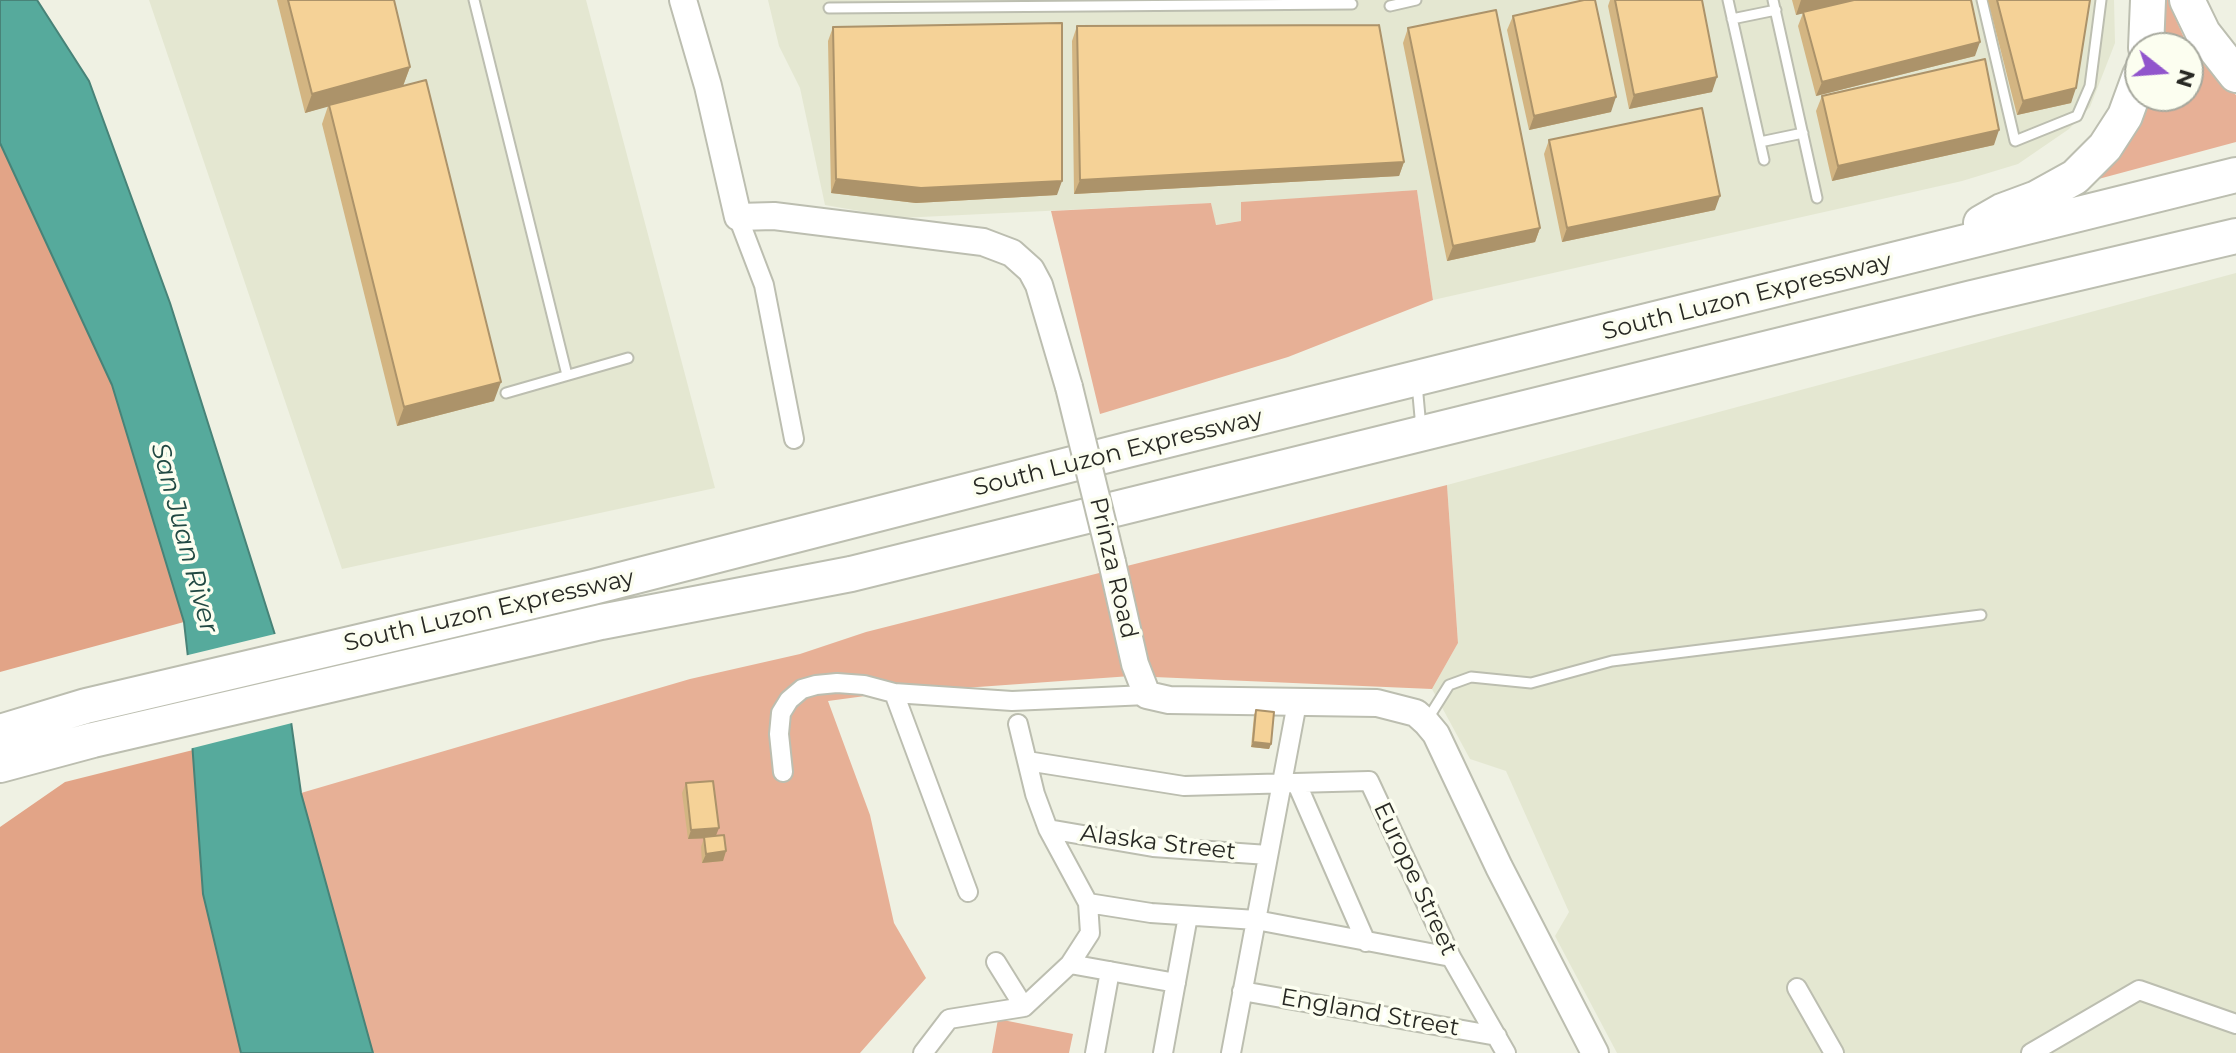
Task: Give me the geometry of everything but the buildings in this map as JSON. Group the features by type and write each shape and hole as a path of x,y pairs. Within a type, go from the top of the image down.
{"highway":[{"path":"2147,32 2148,0"},
{"path":"2187,0 2203,33 2236,75"},
{"path":"1932,251 2002,211 2037,198 2075,177 2105,147 2126,112"},
{"name":"South Luzon Expressway","path":"0,732 86,706 593,587 2236,175"},
{"name":"South Luzon Expressway","path":"0,765 94,740 601,622 851,574 2236,236"},
{"path":"0,715 43,717"},
{"path":"0,787 94,740"}],"main road":[{"path":"683,0 708,86 738,217"},
{"name":"Prinza Road","path":"738,217 774,216 983,242 1012,253 1031,270 1039,285 1069,387 1135,664 1147,695"},
{"path":"1147,695 1169,700 1377,703 1416,713 1436,734 1499,867 1595,1053"}],"street":[{"path":"738,217 764,285 794,439"},
{"path":"783,772 779,734 781,713 789,700 802,689 837,683 864,685 894,693 1012,701 1147,695"},
{"path":"894,693 968,892"},
{"path":"1231,1053 1268,855 1289,784 1297,703"},
{"path":"923,1053 949,1019 1024,1007 1070,964 1090,933 1088,903 1048,829 1035,794 1018,724"},
{"path":"1027,761 1184,786 1289,784"},
{"name":"Europe Street","path":"1289,784 1369,781 1451,957 1506,1053"},
{"path":"1289,784 1366,942"},
{"name":"Alaska Street","path":"1048,829 1153,847 1268,855"},
{"path":"1088,903 1151,913 1256,920 1451,957"},
{"path":"1163,1053 1188,916"},
{"path":"996,962 1024,1007"},
{"path":"1070,964 1176,983"},
{"path":"1095,1053 1110,971"},
{"path":"1797,988 1834,1053"},
{"path":"2036,1052 2139,990 2236,1024"},
{"name":"England Street","path":"1242,991 1497,1036"}],"lane":[{"path":"474,0 567,375"},
{"path":"1390,6 1416,0"},
{"path":"1728,0 1764,160"},
{"path":"1982,0 2015,141 2077,116 2090,86 2101,0"},
{"path":"829,8 1006,3 1352,4"},
{"path":"1732,19 1774,5 1817,198"},
{"path":"1760,142 1803,133"},
{"path":"506,393 628,358"},
{"path":"1416,379 1420,417 1417,436"},
{"path":"1426,722 1449,685 1471,677 1531,683 1612,661 1981,615"}],"shaded area":[{"path":"149,0 586,0 715,488 342,569"},
{"path":"768,0 2114,0 2115,43 2090,107 2069,129 2018,164 1962,181 1433,300 1417,190 1241,203 1241,221 1215,225 1211,203 900,218 825,205 800,88 779,46"},
{"path":"2160,0 2170,0 2181,32 2157,32"},
{"path":"2204,64 2236,95 2236,142 2091,181 2130,141 2139,112 2204,112"},
{"path":"0,143 112,385 184,622 0,672"},
{"path":"1417,190 1433,300 1288,357 1100,414 1051,211 1211,203 1216,225 1241,221 1241,202"},
{"path":"2236,273 2236,1053 1617,1053 1555,936 1569,912 1506,771 1470,759 1432,689 1458,643 1447,485"},
{"path":"1447,485 1458,643 1432,689 1131,676 880,694 828,701 870,815 894,923 926,978 860,1053 373,1053 301,793 690,679 800,654 866,632"},
{"path":"193,750 203,894 241,1053 0,1053 0,827 65,782"},
{"path":"998,1019 1073,1034 1069,1053 992,1053"}],"water":[{"name":"San Juan River","path":"0,0 37,0 89,81 170,303 282,657 301,793 373,1053 241,1053 203,894 191,728 191,684 184,622 112,385 0,143"}],"pier":[{"path":"279,633 286,656 296,722 189,749 184,656"}]}
